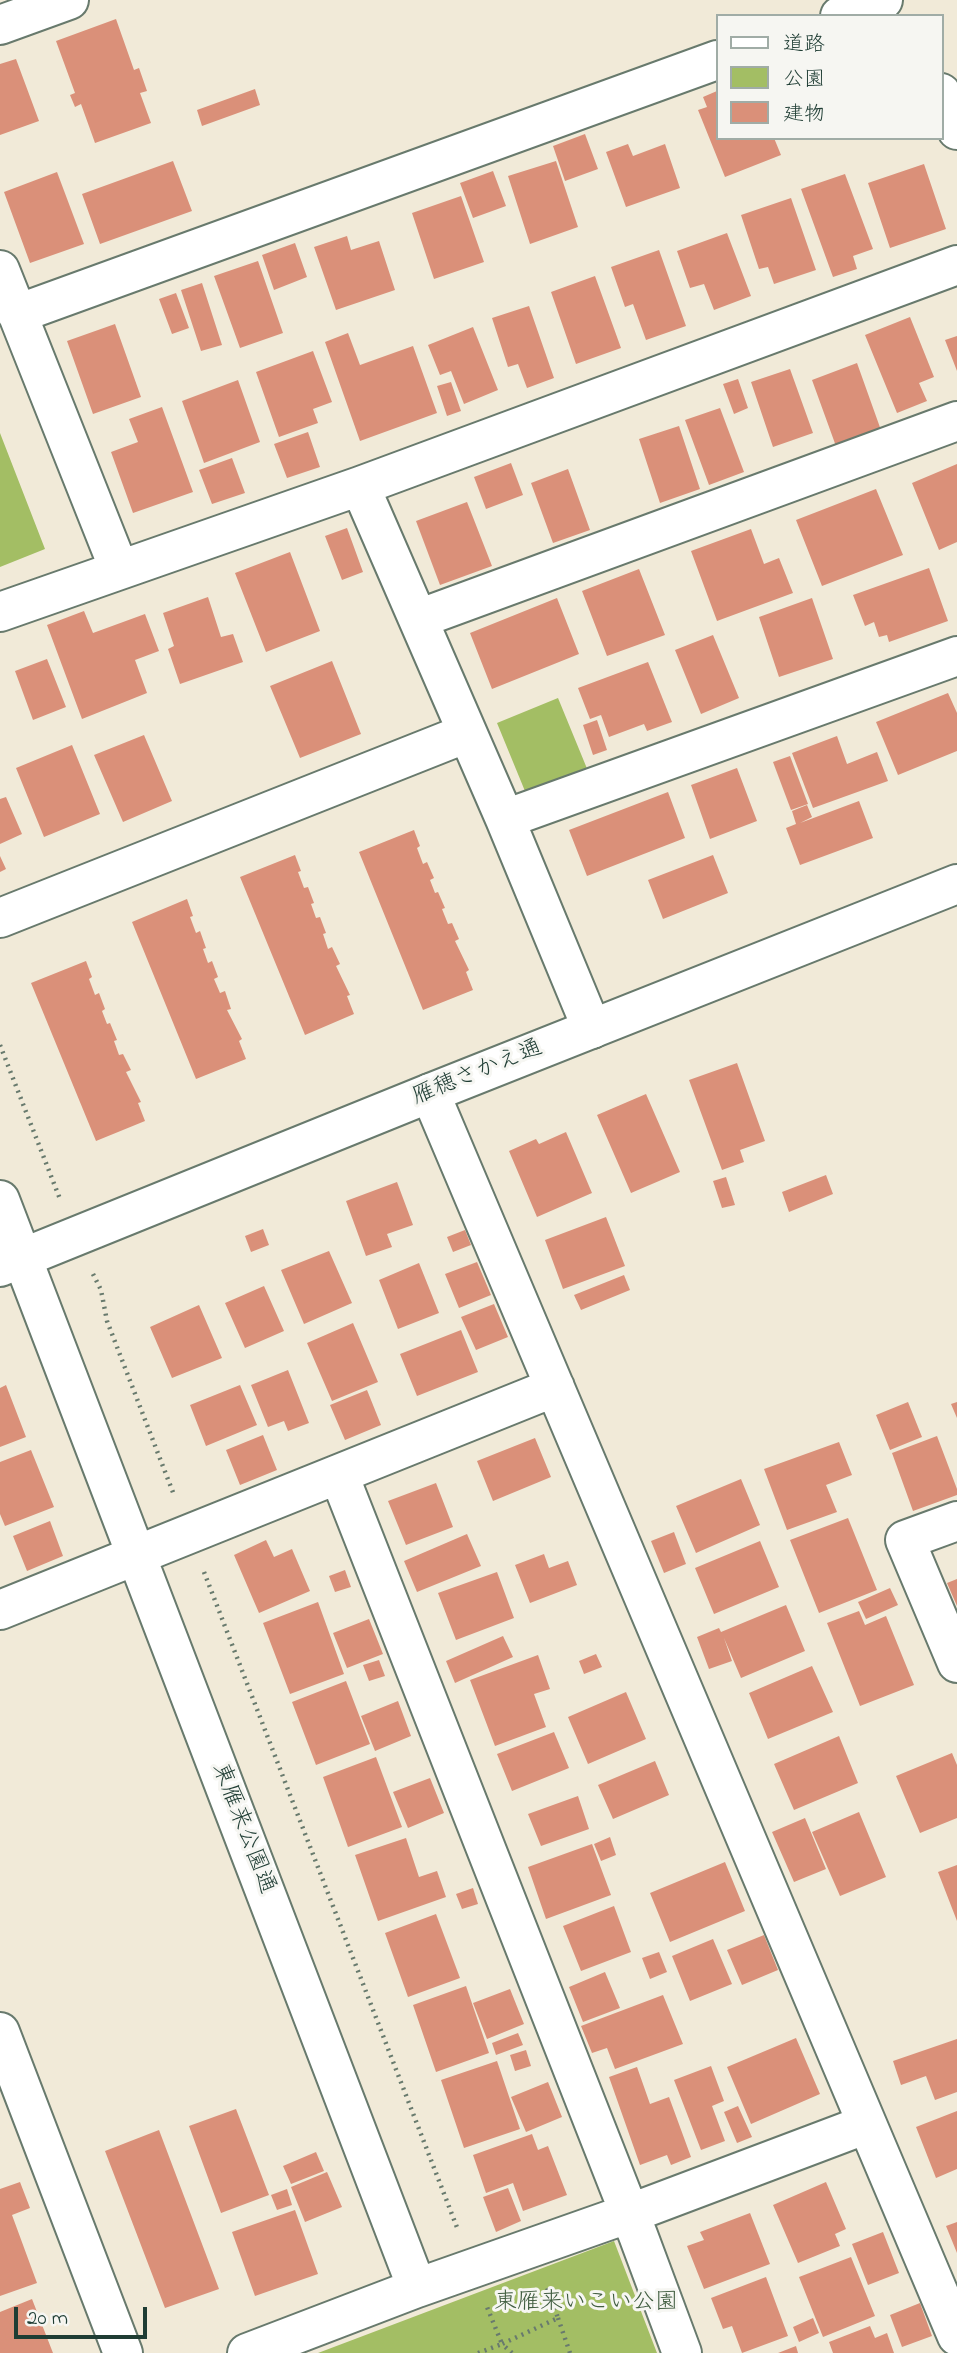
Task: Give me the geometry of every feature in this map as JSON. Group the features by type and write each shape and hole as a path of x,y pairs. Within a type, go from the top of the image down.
{"street":[{"path":"845,14 883,0"},
{"path":"0,25 54,3"},
{"path":"17,314 716,60"},
{"path":"943,98 957,130"},
{"path":"0,612 360,486 957,265"},
{"path":"0,270 119,569"},
{"path":"418,619 957,421"},
{"path":"360,486 505,819 592,1029"},
{"path":"505,819 957,656"},
{"path":"0,918 467,733"},
{"name":"雁穂さかえ通","path":"11,1263 957,884"},
{"path":"430,1093 957,2336"},
{"name":"東雁来公園通","path":"0,1200 11,1263 137,1555 417,2288"},
{"path":"0,1610 555,1387"},
{"path":"339,1475 682,2353"},
{"path":"957,1521 905,1540 957,1663"},
{"path":"0,2032 123,2353"},
{"path":"247,2353 867,2124"}],"path":[{"path":"0,1045 54,1186"},
{"path":"101,1290 107,1321 175,1499"},
{"path":"200,1562 460,2234"},
{"path":"542,2274 570,2353"},
{"path":"487,2307 502,2344 512,2353"},
{"path":"478,2353 558,2318"}],"green space":[{"path":"0,433 45,549 0,567"},
{"path":"558,698 588,771 527,796 497,723"},
{"name":"東雁来いこい公園","path":"614,2241 657,2353 318,2353"}],"building":[{"path":"116,19 134,70 139,68 147,91 140,93 151,123 95,143 81,104 75,107 70,95 75,93 56,41"},
{"path":"16,59 39,121 0,135 0,64"},
{"path":"255,89 260,105 202,126 197,110"},
{"path":"716,91 716,140 775,140 781,155 725,177 698,110 707,107 703,97"},
{"path":"585,134 598,169 565,181 553,146"},
{"path":"628,144 633,156 665,144 680,188 626,207 606,152"},
{"path":"173,161 192,211 100,244 82,194"},
{"path":"556,161 578,227 530,244 508,176"},
{"path":"924,164 946,229 890,248 868,183"},
{"path":"493,171 506,206 473,218 460,183"},
{"path":"57,172 84,244 30,263 4,192"},
{"path":"845,174 873,249 853,256 857,269 833,277 801,189"},
{"path":"461,196 484,262 434,279 412,213"},
{"path":"791,198 816,270 774,284 768,267 759,269 741,215"},
{"path":"727,233 751,296 714,310 704,284 690,288 677,251"},
{"path":"347,236 351,250 379,241 395,290 336,310 314,247"},
{"path":"295,243 307,277 274,290 262,255"},
{"path":"659,250 686,326 646,340 633,304 625,307 611,267"},
{"path":"258,261 283,333 240,348 214,276"},
{"path":"595,276 621,348 576,364 551,292"},
{"path":"202,283 222,345 201,351 181,290"},
{"path":"176,293 189,328 172,334 159,299"},
{"path":"529,306 554,378 527,388 518,364 508,367 492,318"},
{"path":"910,317 934,377 919,383 927,401 897,413 865,335"},
{"path":"115,324 141,397 93,414 67,341"},
{"path":"473,327 498,390 464,404 451,371 440,375 428,345"},
{"path":"348,333 360,365 413,346 437,413 360,441 325,342"},
{"path":"957,336 957,371 945,340"},
{"path":"313,351 332,402 313,409 318,423 279,437 256,372"},
{"path":"857,363 882,433 837,449 812,380"},
{"path":"790,369 813,433 773,447 751,382"},
{"path":"738,379 748,408 734,414 723,384"},
{"path":"238,380 260,442 204,463 182,401"},
{"path":"451,382 461,411 447,416 437,386"},
{"path":"162,407 193,492 133,513 111,452 138,442 129,419"},
{"path":"720,408 744,472 709,485 685,420"},
{"path":"679,426 700,489 660,503 639,439"},
{"path":"308,432 320,467 287,478 274,444"},
{"path":"232,458 245,493 212,504 199,470"},
{"path":"511,463 523,495 486,509 474,477"},
{"path":"957,464 957,542 939,550 912,483"},
{"path":"568,469 590,530 553,543 531,483"},
{"path":"876,489 903,555 822,586 796,520"},
{"path":"467,502 492,566 440,585 416,521"},
{"path":"347,528 363,572 342,580 325,536"},
{"path":"751,529 764,564 779,558 793,593 717,621 691,551"},
{"path":"290,552 320,631 266,652 235,573"},
{"path":"929,568 948,621 889,642 887,635 879,637 874,622 865,626 853,595"},
{"path":"639,569 665,635 607,656 582,591"},
{"path":"208,597 221,637 233,634 243,662 180,684 168,649 174,646 163,613"},
{"path":"557,598 579,654 492,689 470,633"},
{"path":"812,598 833,659 779,677 759,617"},
{"path":"84,611 93,633 145,614 159,651 135,660 147,693 82,719 47,625"},
{"path":"713,635 739,698 701,714 675,650"},
{"path":"47,659 66,707 33,720 15,671"},
{"path":"332,661 361,734 300,758 270,686"},
{"path":"648,662 672,722 647,731 644,724 609,737 601,715 590,719 578,688"},
{"path":"948,693 957,713 957,751 898,775 876,722"},
{"path":"597,720 607,750 593,755 583,725"},
{"path":"144,735 172,801 123,822 94,755"},
{"path":"837,736 847,764 877,752 888,781 813,808 792,753"},
{"path":"72,745 100,814 44,837 16,768"},
{"path":"790,756 808,804 791,810 773,762"},
{"path":"737,768 757,821 710,839 691,785"},
{"path":"668,792 685,838 587,876 569,830"},
{"path":"6,797 22,834 0,844 0,799"},
{"path":"859,801 873,838 800,865 786,828 796,824 792,811 807,805 812,817 800,823"},
{"path":"414,830 423,864 427,862 434,878 430,880 435,893 438,892 448,924 452,923 459,939 455,941 469,970 466,972 473,990 423,1010 359,852"},
{"path":"295,855 304,888 308,887 316,918 320,917 326,933 323,934 328,949 332,947 340,964 336,966 350,995 347,996 354,1014 305,1035 240,877"},
{"path":"713,855 728,893 663,919 648,880"},
{"path":"0,856 6,869 0,872"},
{"path":"187,899 196,933 200,931 208,963 212,961 218,977 214,979 220,993 225,991 231,1009 227,1010 242,1039 239,1041 246,1059 196,1079 132,922"},
{"path":"86,961 92,977 89,979 95,995 99,993 105,1009 102,1011 117,1040 114,1041 119,1055 123,1054 131,1070 126,1072 141,1102 138,1103 145,1121 96,1141 31,983"},
{"path":"737,1063 765,1141 740,1150 744,1162 722,1170 689,1080"},
{"path":"646,1094 680,1172 631,1193 597,1115"},
{"path":"566,1132 592,1193 537,1217 509,1151 536,1139 539,1144"},
{"path":"826,1175 833,1194 789,1212 782,1192"},
{"path":"726,1177 735,1205 722,1208 713,1181"},
{"path":"397,1182 413,1225 387,1234 392,1247 366,1256 346,1201"},
{"path":"606,1217 625,1266 563,1289 545,1240"},
{"path":"263,1229 269,1245 251,1252 245,1236"},
{"path":"465,1230 471,1245 453,1252 447,1237"},
{"path":"329,1251 352,1303 304,1324 281,1270"},
{"path":"477,1262 491,1295 459,1308 445,1274"},
{"path":"419,1263 439,1313 398,1329 379,1280"},
{"path":"624,1275 630,1290 581,1310 574,1295"},
{"path":"264,1286 284,1331 245,1348 225,1303"},
{"path":"494,1304 508,1337 476,1350 461,1317"},
{"path":"199,1305 222,1358 172,1378 150,1327"},
{"path":"353,1323 378,1382 332,1401 307,1343"},
{"path":"461,1330 478,1372 417,1396 400,1354"},
{"path":"288,1370 309,1423 288,1431 284,1421 268,1427 251,1385"},
{"path":"6,1385 26,1437 0,1447 0,1388"},
{"path":"240,1385 257,1425 206,1446 190,1405"},
{"path":"367,1390 381,1425 345,1440 330,1405"},
{"path":"908,1402 922,1437 890,1450 876,1415"},
{"path":"957,1402 957,1418 951,1404"},
{"path":"263,1435 277,1470 240,1485 226,1450"},
{"path":"937,1436 957,1495 913,1511 892,1453"},
{"path":"535,1438 551,1477 493,1501 477,1461"},
{"path":"839,1442 852,1475 826,1485 837,1512 787,1530 764,1469"},
{"path":"31,1450 54,1507 5,1526 0,1514 0,1462"},
{"path":"741,1479 760,1525 696,1553 676,1506"},
{"path":"436,1483 453,1527 406,1545 388,1501"},
{"path":"848,1518 877,1590 819,1613 790,1540"},
{"path":"50,1521 63,1556 27,1571 13,1536"},
{"path":"674,1532 686,1564 664,1573 651,1541"},
{"path":"467,1534 481,1566 417,1592 404,1561"},
{"path":"266,1540 274,1557 292,1549 310,1591 259,1613 234,1555"},
{"path":"760,1541 779,1587 714,1614 695,1568"},
{"path":"544,1554 549,1568 568,1561 577,1585 530,1603 515,1565"},
{"path":"345,1570 351,1587 335,1592 329,1576"},
{"path":"497,1572 514,1618 456,1640 438,1593"},
{"path":"957,1579 957,1606 947,1583"},
{"path":"890,1588 898,1605 866,1619 858,1602"},
{"path":"318,1602 344,1674 290,1694 263,1623"},
{"path":"786,1605 805,1651 741,1678 724,1638 732,1661 709,1669 697,1637 719,1628 721,1632"},
{"path":"859,1611 865,1625 886,1616 914,1685 860,1706 827,1623"},
{"path":"369,1619 383,1654 347,1668 333,1633"},
{"path":"503,1636 513,1657 455,1683 446,1661"},
{"path":"596,1654 602,1667 584,1674 579,1661"},
{"path":"538,1655 550,1689 534,1694 546,1727 495,1746 470,1680"},
{"path":"379,1660 385,1676 369,1681 363,1665"},
{"path":"812,1666 833,1712 768,1739 749,1693"},
{"path":"346,1681 370,1744 316,1765 292,1702"},
{"path":"626,1692 646,1739 588,1764 568,1717"},
{"path":"398,1701 411,1736 375,1751 361,1716"},
{"path":"554,1732 569,1768 512,1791 497,1754"},
{"path":"839,1736 858,1783 794,1810 774,1764"},
{"path":"952,1753 957,1765 957,1818 920,1833 896,1776"},
{"path":"376,1757 402,1827 348,1847 323,1777"},
{"path":"655,1761 669,1795 613,1819 598,1785"},
{"path":"430,1778 444,1813 408,1828 393,1792"},
{"path":"578,1796 589,1829 541,1846 528,1814"},
{"path":"859,1812 886,1877 840,1896 812,1832"},
{"path":"805,1818 826,1869 794,1882 772,1832"},
{"path":"610,1837 616,1855 601,1861 594,1844"},
{"path":"406,1838 419,1877 437,1871 446,1897 378,1921 355,1855"},
{"path":"592,1844 611,1895 546,1919 528,1867"},
{"path":"725,1862 745,1911 670,1942 650,1893"},
{"path":"957,1865 957,1921 938,1872"},
{"path":"473,1888 478,1904 462,1909 456,1894"},
{"path":"614,1906 631,1952 581,1971 563,1926"},
{"path":"436,1914 460,1978 408,1997 385,1933"},
{"path":"764,1935 778,1970 742,1985 727,1950"},
{"path":"713,1939 732,1984 690,2001 672,1956"},
{"path":"659,1952 667,1972 650,1979 642,1958"},
{"path":"605,1972 620,2008 583,2022 569,1987"},
{"path":"466,1986 489,2053 436,2072 413,2005"},
{"path":"510,1989 524,2024 487,2039 473,2003"},
{"path":"663,1995 683,2044 615,2069 607,2048 592,2053 581,2026"},
{"path":"518,2033 523,2045 496,2055 492,2043"},
{"path":"796,2038 820,2094 751,2124 727,2067"},
{"path":"957,2039 957,2092 935,2100 926,2076 901,2085 893,2061"},
{"path":"526,2050 531,2066 515,2071 510,2055"},
{"path":"497,2061 520,2129 464,2148 441,2080"},
{"path":"711,2066 724,2101 712,2106 725,2141 701,2150 674,2080"},
{"path":"637,2067 650,2104 669,2097 691,2157 671,2165 667,2155 640,2165 609,2077"},
{"path":"548,2082 562,2117 526,2132 511,2097"},
{"path":"738,2106 752,2137 737,2143 724,2112"},
{"path":"236,2109 269,2195 221,2213 189,2126"},
{"path":"957,2111 957,2169 936,2178 916,2127"},
{"path":"159,2130 219,2289 165,2308 105,2151"},
{"path":"532,2134 538,2150 548,2146 567,2195 523,2211 513,2183 486,2193 473,2155"},
{"path":"316,2152 324,2171 291,2184 283,2166"},
{"path":"327,2172 342,2207 305,2222 291,2187"},
{"path":"20,2182 30,2208 12,2215 37,2283 0,2296 0,2189"},
{"path":"826,2182 846,2229 835,2234 840,2246 798,2263 773,2205"},
{"path":"508,2188 521,2221 496,2232 483,2197"},
{"path":"287,2189 292,2205 277,2210 271,2195"},
{"path":"295,2210 318,2274 255,2296 232,2232"},
{"path":"750,2213 770,2264 704,2289 687,2246 704,2240 700,2232"},
{"path":"957,2222 957,2253 946,2226"},
{"path":"883,2232 899,2273 868,2285 852,2244"},
{"path":"851,2257 875,2316 823,2337 799,2277"},
{"path":"766,2277 788,2336 742,2353 732,2326 723,2329 711,2298"},
{"path":"32,2299 53,2353 0,2353 0,2312"},
{"path":"920,2303 932,2336 902,2347 890,2315"},
{"path":"813,2318 819,2333 799,2342 793,2327"},
{"path":"870,2326 875,2338 887,2333 894,2353 833,2353 829,2342"},
{"path":"796,2346 798,2353 778,2353"}]}
